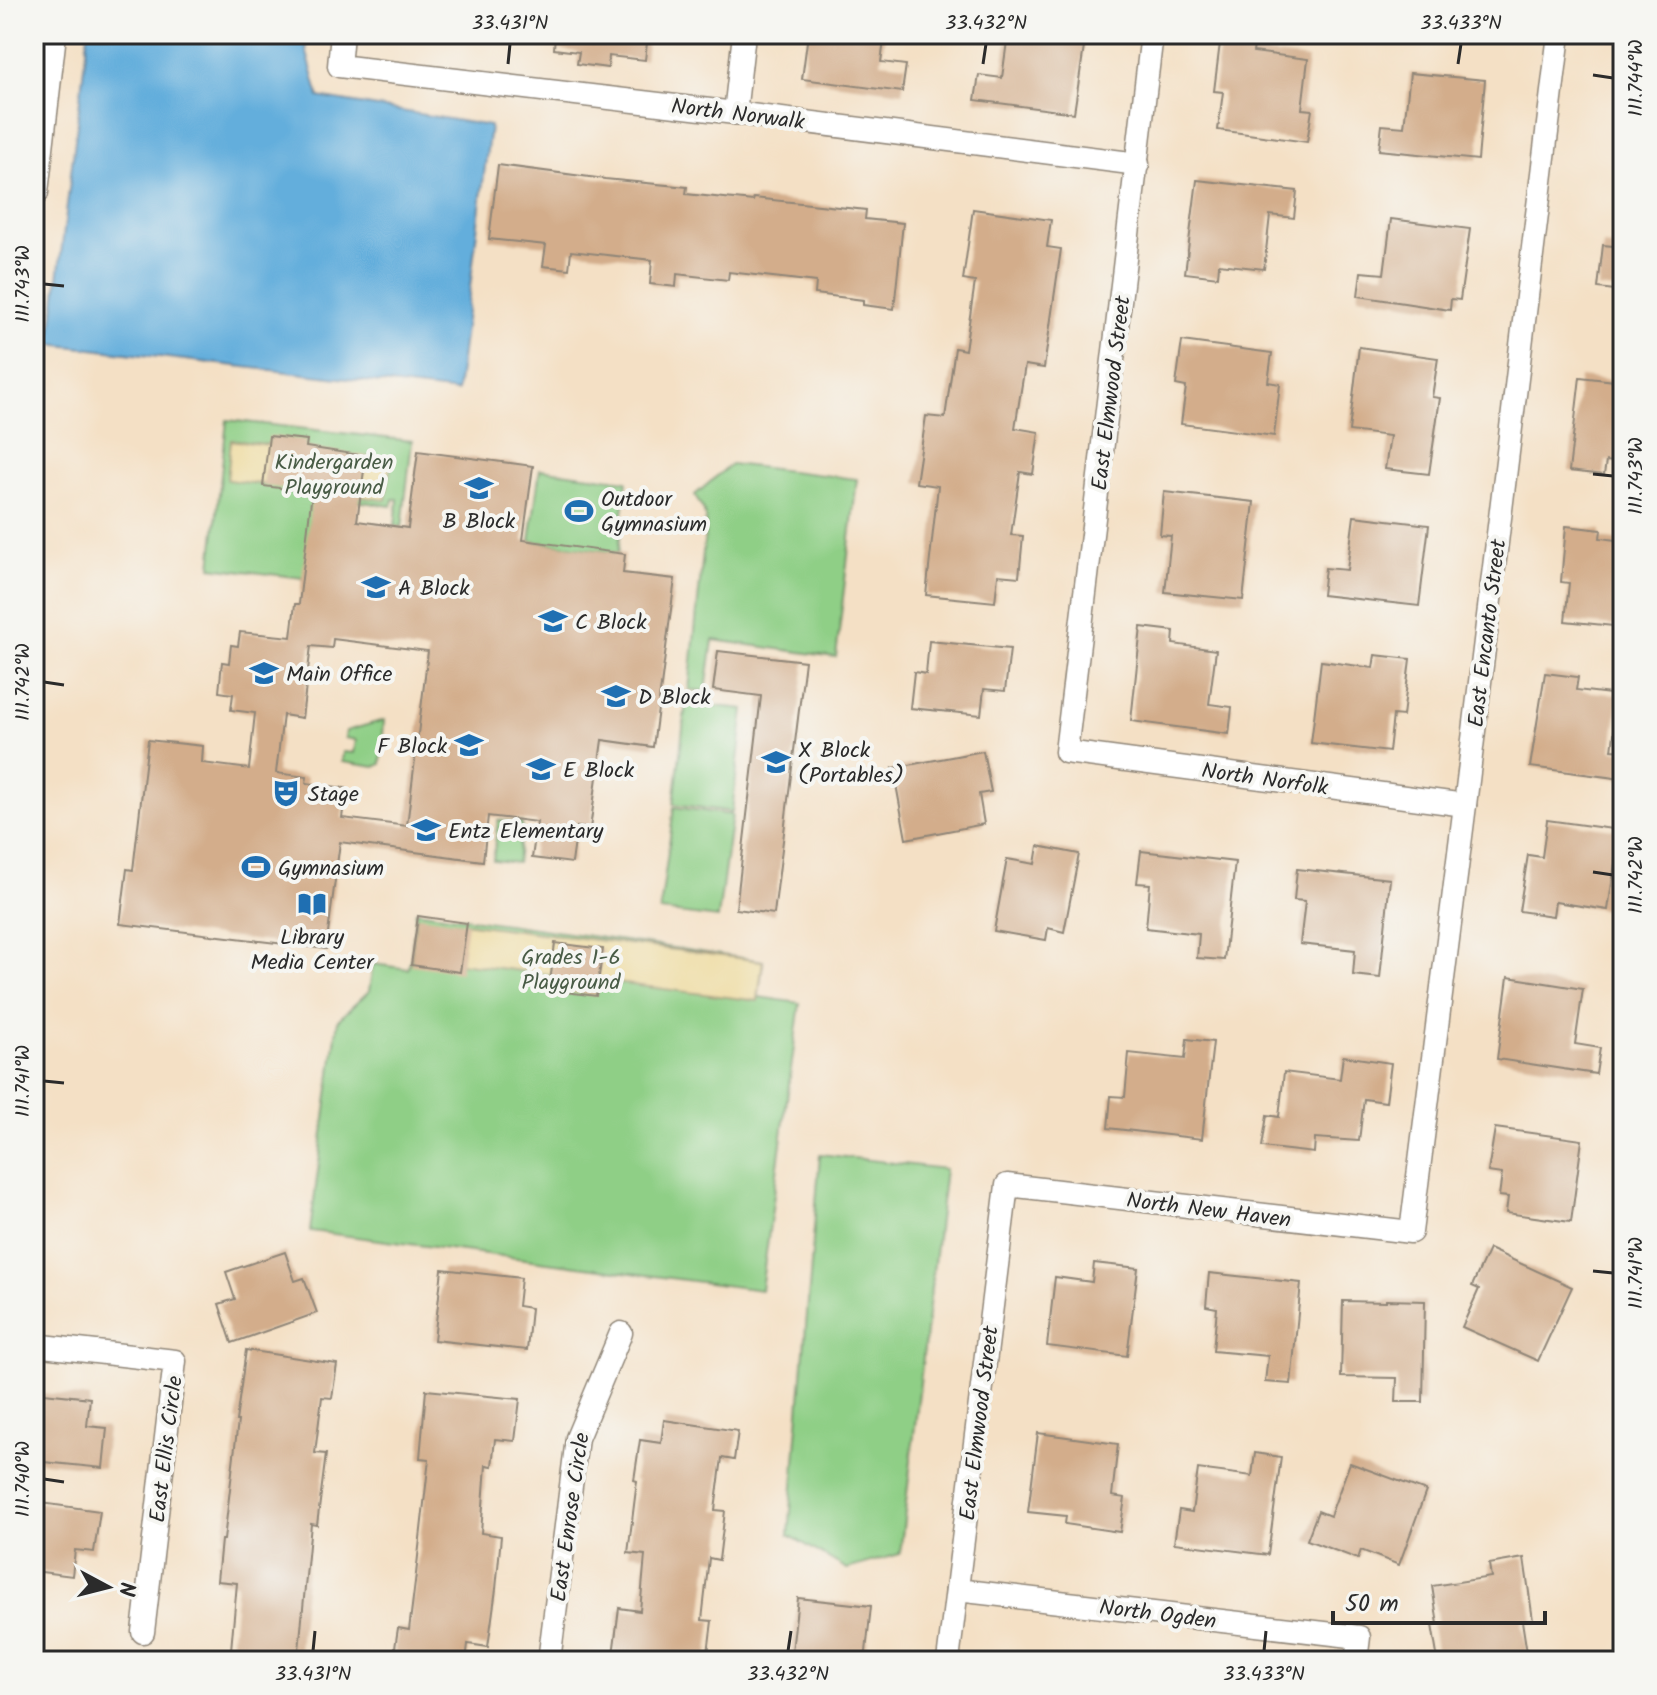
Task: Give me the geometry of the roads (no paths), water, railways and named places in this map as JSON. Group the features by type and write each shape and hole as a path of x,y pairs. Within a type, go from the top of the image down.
{"street":[{"path":"34,192 52,34"},
{"name":"North Norwalk","path":"342,34 339,66 1138,164"},
{"path":"735,113 744,34"},
{"name":"East Elmwood Street","path":"1066,752 1152,34"},
{"name":"East Encanto Street","path":"1411,1232 1559,34"},
{"name":"North Norfolk","path":"1066,752 1465,805"},
{"name":"East Elmwood Street","path":"948,1661 1007,1185"},
{"name":"North New Haven","path":"1007,1185 1411,1232"},
{"name":"East Enrose Circle","path":"549,1661 577,1438 621,1333"},
{"name":"East Ellis Circle","path":"34,1345 175,1361 143,1632"},
{"name":"North Ogden","path":"957,1590 1359,1637 1356,1661"}],"water":[{"path":"88,34 308,34 306,49 319,97 490,126 457,392 50,344"}],"place":[{"name":"B Block","path":"479,488"},
{"name":"Outdoor Gymnasium","path":"579,511"},
{"name":"A Block","path":"376,587"},
{"name":"C Block","path":"553,621"},
{"name":"Main Office","path":"264,673"},
{"name":"D Block","path":"616,696"},
{"name":"F Block","path":"469,745"},
{"name":"X Block (Portables)","path":"776,762"},
{"name":"E Block","path":"541,769"},
{"name":"Stage","path":"286,793"},
{"name":"Entz Elementary","path":"426,830"},
{"name":"Gymnasium","path":"256,867"},
{"name":"Library Media Center","path":"312,904"}],"park label":[{"name":"Kindergarden Playground","path":"334,474"},
{"name":"Grades 1-6 Playground","path":"571,968"}]}
